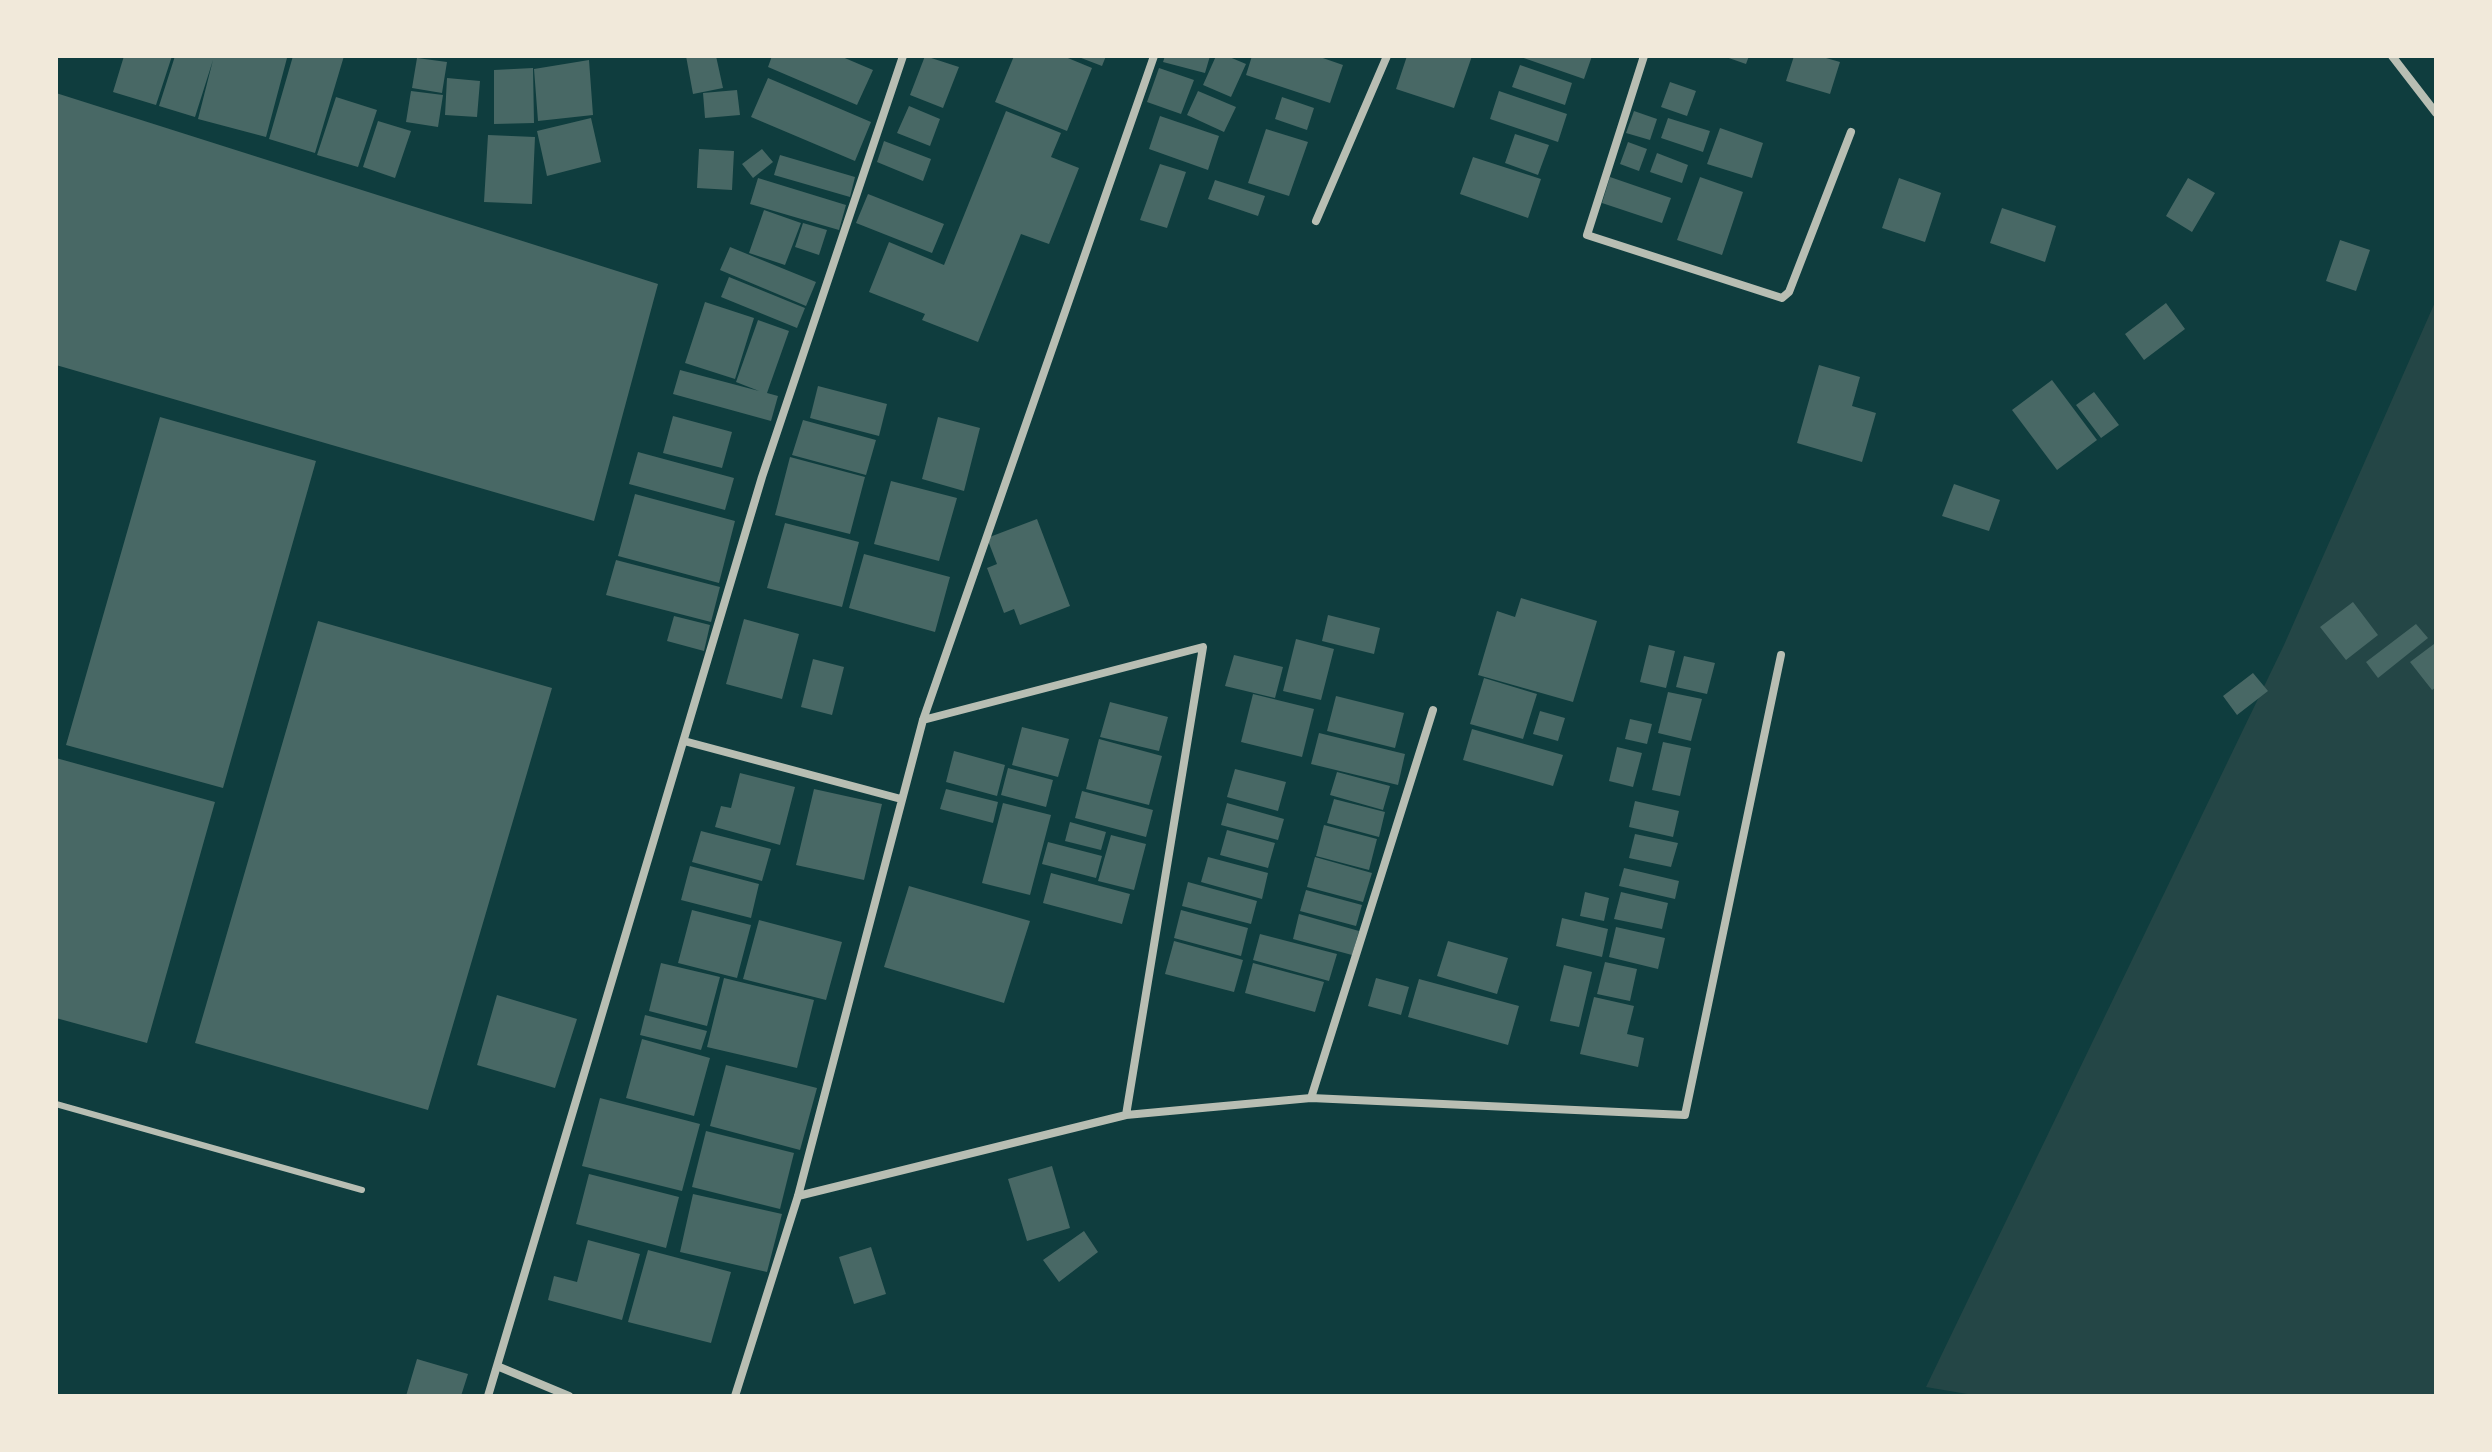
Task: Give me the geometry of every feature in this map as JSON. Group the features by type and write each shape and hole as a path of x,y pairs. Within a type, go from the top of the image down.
{"street":[{"path":"488,1396 762,477 903,56"},
{"path":"735,1396 798,1196 923,720 1154,56"},
{"path":"1316,221 1387,56"},
{"path":"1644,56 1587,235 1782,298 1789,292 1851,132"},
{"path":"2392,56 2436,113"},
{"path":"923,720 1203,647 1126,1115"},
{"path":"798,1196 1126,1115 1311,1098 1685,1115 1781,655"},
{"path":"1311,1098 1433,710"},
{"path":"684,741 901,799"},
{"path":"497,1366 569,1396"}],"lane":[{"path":"56,1104 362,1190"}],"shaded area":[{"path":"2436,300 2436,1396 1979,1396 1926,1387 2284,645"}],"building":[{"path":"124,56 172,56 156,105 113,92"},
{"path":"175,56 287,58 266,137 198,119 213,60 195,117 159,106"},
{"path":"293,56 344,56 315,153 269,139"},
{"path":"686,56 716,56 723,88 693,94"},
{"path":"772,56 840,56 873,70 857,105 768,67"},
{"path":"925,56 959,67 943,108 910,95"},
{"path":"1014,56 1063,56 1092,68 1067,131 995,102"},
{"path":"1076,56 1106,56 1102,66"},
{"path":"1165,56 1210,56 1205,73 1163,62"},
{"path":"1216,56 1227,56 1246,64 1231,97 1203,85"},
{"path":"1252,56 1317,56 1343,65 1330,103 1246,75"},
{"path":"1407,56 1472,56 1454,108 1396,89"},
{"path":"1518,56 1592,56 1584,79"},
{"path":"1723,56 1749,56 1746,64"},
{"path":"1794,56 1819,56 1840,62 1830,94 1786,81"},
{"path":"417,58 447,62 442,93 412,88"},
{"path":"589,60 593,115 538,121 534,69"},
{"path":"1520,65 1572,83 1565,105 1512,87"},
{"path":"533,68 534,123 494,124 494,70"},
{"path":"1159,68 1194,80 1181,114 1147,102"},
{"path":"447,78 480,81 477,117 445,115"},
{"path":"768,78 871,122 855,161 751,117"},
{"path":"1670,82 1696,91 1687,116 1661,107"},
{"path":"737,90 740,115 705,118 703,93"},
{"path":"411,91 443,95 438,127 406,122"},
{"path":"1198,91 1236,107 1224,132 1187,115"},
{"path":"1499,91 1567,114 1558,142 1490,119"},
{"path":"56,93 658,284 594,521 56,365"},
{"path":"336,97 377,110 358,167 317,155"},
{"path":"1282,97 1314,108 1307,130 1275,119"},
{"path":"909,106 940,119 930,146 897,133"},
{"path":"1006,111 1061,133 1051,157 1079,168 1049,244 1021,234 978,342 922,320 925,314 869,292 889,242 944,265"},
{"path":"1634,111 1657,119 1650,140 1626,133"},
{"path":"1160,116 1219,136 1208,170 1149,149"},
{"path":"591,118 601,162 547,176 537,131"},
{"path":"1668,118 1710,131 1703,152 1661,138"},
{"path":"378,121 411,131 395,178 363,167"},
{"path":"1720,128 1763,143 1752,178 1707,164"},
{"path":"1266,129 1308,142 1289,196 1248,183"},
{"path":"1515,134 1549,145 1538,175 1505,163"},
{"path":"488,135 535,137 532,204 484,202"},
{"path":"884,141 931,159 923,181 877,162"},
{"path":"1628,142 1647,149 1639,171 1620,164"},
{"path":"699,149 734,151 732,190 697,188"},
{"path":"762,149 773,162 753,178 742,164"},
{"path":"1657,153 1688,165 1682,183 1650,172"},
{"path":"780,155 855,177 850,197 774,175"},
{"path":"1473,157 1541,179 1528,218 1460,194"},
{"path":"1160,164 1186,172 1167,228 1140,220"},
{"path":"1610,177 1671,198 1662,223 1602,203"},
{"path":"1700,177 1743,192 1722,255 1677,240"},
{"path":"758,178 846,205 839,230 750,204"},
{"path":"1899,178 1941,193 1925,242 1882,228"},
{"path":"2188,178 2215,193 2192,232 2166,216"},
{"path":"1215,180 1265,196 1258,216 1208,199"},
{"path":"868,194 944,224 932,253 856,223"},
{"path":"2002,208 2056,226 2045,262 1990,243"},
{"path":"764,210 801,223 785,265 749,253"},
{"path":"803,223 827,230 819,255 795,247"},
{"path":"2340,240 2370,250 2356,291 2326,281"},
{"path":"730,247 816,282 806,306 720,270"},
{"path":"729,277 805,308 797,328 721,297"},
{"path":"705,302 754,318 735,379 685,363"},
{"path":"2166,303 2185,329 2144,360 2125,334"},
{"path":"758,320 789,331 767,393 778,396 771,421 673,394 680,370 759,391 736,382"},
{"path":"1819,365 1860,377 1852,406 1876,413 1862,462 1797,443"},
{"path":"2052,380 2097,440 2057,470 2012,410"},
{"path":"818,386 887,404 879,436 810,418"},
{"path":"2094,392 2119,425 2101,438 2076,405"},
{"path":"673,416 732,432 722,468 663,453"},
{"path":"160,417 316,461 223,788 66,745"},
{"path":"938,417 980,428 964,491 922,479"},
{"path":"803,420 876,440 866,475 792,455"},
{"path":"638,452 734,478 725,510 629,484"},
{"path":"790,457 865,477 850,534 775,515"},
{"path":"891,481 957,498 939,561 874,544"},
{"path":"1954,484 2000,500 1989,531 1942,516"},
{"path":"635,494 735,521 719,583 618,556"},
{"path":"1037,519 1070,606 1020,625 1014,609 1004,613 987,568 997,564 987,538"},
{"path":"785,523 859,542 842,607 767,588"},
{"path":"864,554 950,577 935,632 849,608"},
{"path":"616,560 720,587 711,622 606,595"},
{"path":"1521,598 1597,621 1573,702 1478,675 1497,611 1515,617"},
{"path":"2353,602 2378,635 2346,660 2320,627"},
{"path":"1328,615 1380,628 1374,654 1322,641"},
{"path":"674,616 710,625 704,651 667,641"},
{"path":"744,619 799,634 782,699 726,684"},
{"path":"318,621 552,688 428,1110 195,1043"},
{"path":"2416,624 2428,638 2378,678 2366,662"},
{"path":"1296,639 1334,649 1321,700 1283,691"},
{"path":"2434,644 2436,687 2432,690 2410,662"},
{"path":"1649,645 1675,651 1666,688 1640,682"},
{"path":"1234,655 1283,667 1275,698 1225,686"},
{"path":"1684,656 1715,663 1707,694 1676,687"},
{"path":"813,659 844,667 832,715 801,707"},
{"path":"2253,673 2268,691 2237,715 2223,696"},
{"path":"1484,678 1537,694 1523,739 1470,724"},
{"path":"1668,692 1702,699 1691,741 1658,733"},
{"path":"1253,694 1314,709 1302,757 1241,742"},
{"path":"1336,696 1404,713 1395,748 1327,731"},
{"path":"1110,702 1168,717 1159,751 1100,737"},
{"path":"1540,711 1565,718 1558,741 1533,734"},
{"path":"1630,719 1652,724 1647,744 1625,739"},
{"path":"1022,727 1069,739 1058,777 1012,765"},
{"path":"1472,729 1563,755 1553,786 1463,760"},
{"path":"1319,733 1405,754 1398,785 1311,764"},
{"path":"1099,739 1162,756 1149,805 1086,789"},
{"path":"1663,742 1691,748 1680,796 1652,790"},
{"path":"1617,747 1642,753 1633,787 1609,781"},
{"path":"954,751 1005,765 997,796 946,782"},
{"path":"56,758 215,802 147,1043 56,1018"},
{"path":"1008,768 1053,780 1046,807 1001,795"},
{"path":"1235,769 1286,782 1278,811 1227,797"},
{"path":"1337,772 1390,786 1383,810 1330,795"},
{"path":"740,773 795,787 780,845 715,827 721,806 731,808"},
{"path":"814,789 882,804 864,880 796,865"},
{"path":"946,789 998,802 993,823 940,809"},
{"path":"1082,791 1153,810 1146,837 1075,818"},
{"path":"1334,799 1385,812 1379,837 1327,823"},
{"path":"1635,801 1679,811 1673,837 1629,827"},
{"path":"1003,803 1051,815 1030,895 982,883"},
{"path":"1227,803 1284,819 1278,840 1221,825"},
{"path":"1070,822 1106,832 1101,850 1065,841"},
{"path":"1324,825 1377,839 1369,870 1316,856"},
{"path":"1227,830 1275,843 1268,868 1220,855"},
{"path":"701,831 771,849 762,881 692,862"},
{"path":"1635,834 1678,843 1671,867 1629,858"},
{"path":"1111,835 1146,844 1134,890 1098,881"},
{"path":"1048,842 1102,856 1096,878 1042,864"},
{"path":"1208,857 1268,873 1262,899 1201,882"},
{"path":"1315,857 1372,873 1363,902 1307,887"},
{"path":"690,866 759,884 751,918 681,900"},
{"path":"1624,868 1679,881 1675,899 1619,886"},
{"path":"1051,873 1130,894 1122,924 1043,903"},
{"path":"1188,882 1257,901 1251,924 1182,906"},
{"path":"909,886 1030,921 1004,1003 884,967"},
{"path":"1306,890 1362,905 1356,926 1300,911"},
{"path":"1585,892 1609,898 1604,921 1580,916"},
{"path":"1621,892 1668,903 1662,929 1614,919"},
{"path":"692,910 751,925 737,978 678,963"},
{"path":"1181,910 1248,928 1241,956 1174,938"},
{"path":"1299,914 1359,931 1352,955 1293,939"},
{"path":"1562,918 1608,929 1602,957 1556,946"},
{"path":"759,920 842,942 826,1000 743,979"},
{"path":"1616,927 1665,938 1658,969 1609,957"},
{"path":"1260,934 1337,954 1329,981 1253,960"},
{"path":"1174,941 1243,960 1234,992 1165,974"},
{"path":"1448,941 1508,958 1497,994 1437,976"},
{"path":"1605,962 1637,969 1630,1001 1597,994"},
{"path":"661,963 720,977 707,1026 649,1011"},
{"path":"1253,963 1324,982 1315,1012 1245,993"},
{"path":"1564,965 1592,972 1579,1027 1550,1021"},
{"path":"724,978 814,1000 797,1068 707,1047"},
{"path":"1376,978 1409,987 1401,1015 1368,1006"},
{"path":"1419,979 1519,1006 1508,1045 1408,1017"},
{"path":"497,995 577,1019 555,1088 477,1065"},
{"path":"1594,997 1634,1006 1627,1034 1644,1038 1638,1067 1580,1054"},
{"path":"645,1015 707,1031 701,1050 640,1035"},
{"path":"642,1039 710,1058 694,1116 626,1098"},
{"path":"726,1065 817,1088 800,1150 710,1126"},
{"path":"600,1098 700,1124 682,1191 582,1166"},
{"path":"706,1131 794,1153 780,1209 692,1187"},
{"path":"1052,1166 1070,1228 1027,1241 1008,1179"},
{"path":"589,1174 679,1197 666,1248 576,1224"},
{"path":"693,1194 782,1214 767,1272 680,1252"},
{"path":"1084,1231 1098,1252 1059,1282 1043,1260"},
{"path":"588,1240 640,1254 622,1320 548,1300 554,1276 577,1282"},
{"path":"871,1247 886,1294 854,1304 839,1257"},
{"path":"648,1250 731,1272 711,1343 628,1322"},
{"path":"417,1359 468,1374 461,1396 406,1396"}]}
